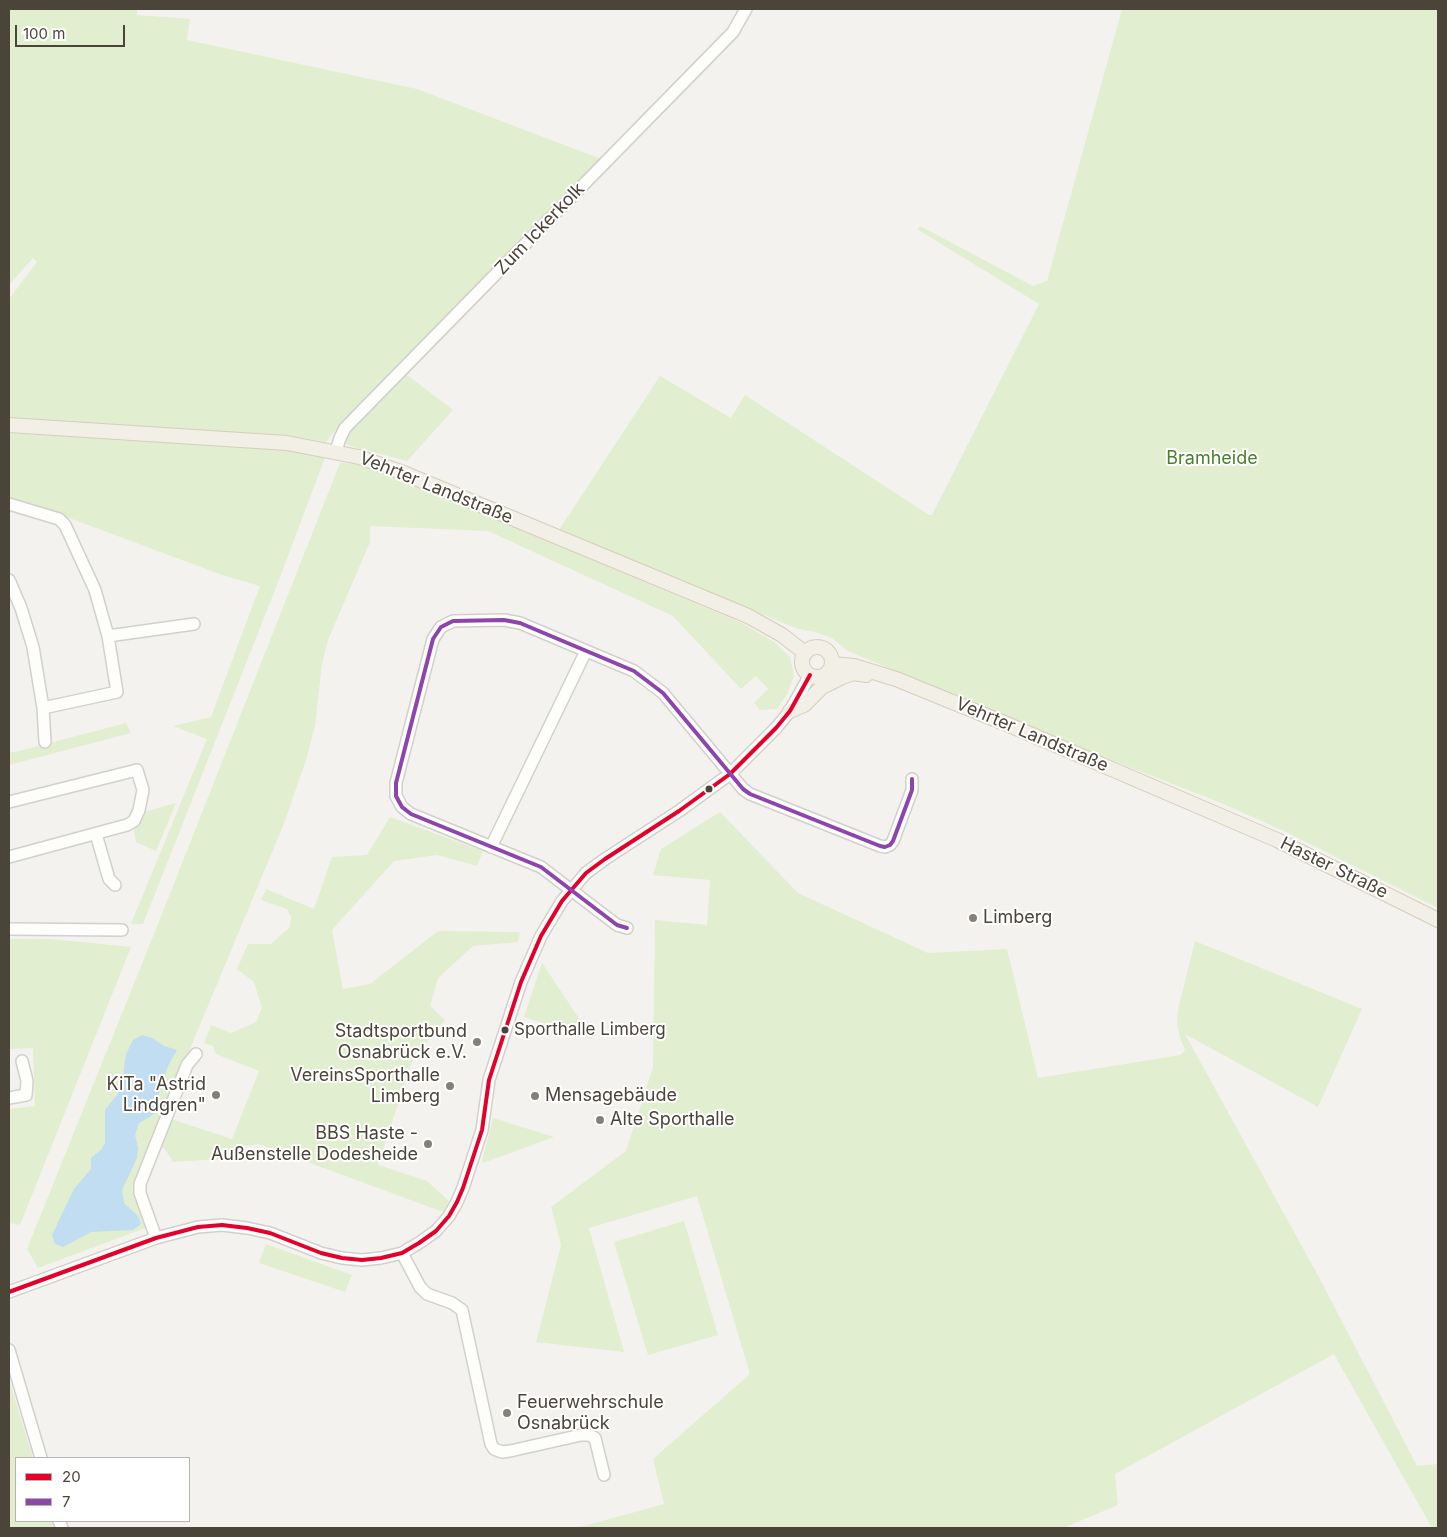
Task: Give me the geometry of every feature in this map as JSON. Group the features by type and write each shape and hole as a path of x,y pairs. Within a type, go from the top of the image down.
{"main road":[{"name":"Vehrter Landstraße","path":"9,425 288,443 359,457 401,472 748,616 782,635 805,653"},
{"path":"812,648 820,648 830,655 832,664 830,670 822,676 810,676 802,666 805,653 812,648"},
{"name":"Vehrter Landstraße","path":"832,664 854,666 876,672 936,694 1227,821"},
{"path":"790,711 804,705 822,687 842,676 866,675 876,672"},
{"name":"Haster Straße","path":"1227,821 1277,840 1438,920"}],"street":[{"name":"Zum Ickerkolk","path":"336,451 345,428 733,32 746,9"},
{"path":"9,504 58,519 65,525 94,590 108,636 116,692 44,708"},
{"path":"9,580 21,608 33,647 44,708 45,742"},
{"path":"627,928 617,926 541,867 411,814 402,807 396,796 396,783 433,639 441,627 453,621 504,620 520,623 634,671 663,692 730,774 750,794 880,846 890,845 892,841 912,790 912,779"},
{"path":"108,636 194,624"},
{"path":"491,847 586,651"},
{"path":"9,1300 9,1293 156,1238 198,1227 222,1225 247,1228 270,1233 342,1258 362,1260 381,1258 402,1252 436,1231 449,1216 464,1188 482,1130 489,1080 521,982 541,936 571,890 586,873 605,859 679,811 730,774 753,753 790,711 810,676"},
{"path":"9,802 137,770 143,790 139,810 134,821 128,825 9,857"},
{"path":"96,834 110,879 115,885"},
{"path":"9,929 122,930"},
{"path":"156,1238 140,1193 140,1184 187,1065 196,1054"},
{"path":"9,1098 26,1095 27,1081 22,1061"},
{"path":"402,1252 420,1288 427,1294 452,1303 462,1310 491,1444 494,1449 502,1452 510,1451 581,1435 589,1435 595,1438 604,1475"},
{"path":"9,1350 41,1457"}],"green space":[{"path":"9,9 137,9 137,15 190,19 187,40 417,89 601,159 339,426 326,442 291,436 9,420 9,299 37,262 33,258 9,285"},
{"name":"Bramheide","path":"1122,9 1438,9 1438,908 1284,831 1221,803 1058,739 848,651 832,638 798,629 559,530 660,376 731,418 745,395 929,515 932,515 1039,304 917,229 920,226 1033,286 1047,281"},
{"path":"406,374 453,410 407,461 345,443 347,433"},
{"path":"9,433 289,450 325,458 143,924 131,924 207,739 173,726 211,717 260,586 222,575 56,513 9,499"},
{"path":"340,463 357,464 383,472 742,623 776,643 790,657 794,676 787,694 777,709 760,710 754,703 768,689 756,676 741,689 673,616 488,531 370,526 370,542 328,640 322,664 315,726 306,760 283,826 162,1116 232,1139 259,1071 216,1054 213,1046 204,1043 211,1025 231,1033 256,1022 262,1008 254,982 237,969 248,944 271,944 290,927 291,917 287,909 261,900 266,889 314,909 332,857 367,855 390,817 483,851 477,866 437,855 394,861 332,930 343,989 370,984 438,931 520,932 518,942 473,946 438,978 430,1006 445,1020 412,1061 378,1165 427,1181 449,1201 443,1212 259,1144 240,1147 220,1159 173,1162 165,1149 151,1143 136,1185 148,1227 38,1268 27,1249"},
{"path":"126,723 131,733 9,765 9,752"},
{"path":"176,803 156,851 136,842 134,831 144,812"},
{"path":"720,812 798,893 928,953 1007,949 1038,1078 1181,1055 1185,1050 1177,1024 1178,1010 1195,941 1362,1009 1318,1107 1185,1034 1321,1281 1417,1466 1438,1464 1438,1528 1432,1528 1334,1354 1115,1474 1118,1505 1063,1528 577,1528 664,1504 653,1459 750,1374 697,1196 589,1228 624,1352 536,1342 561,1245 551,1207 626,1151 653,1067 655,920 707,925 710,880 653,875 661,849"},
{"path":"9,939 51,939 131,947 20,1225 9,1223 9,1109 35,1106 33,1048 9,1049"},
{"path":"542,963 593,1039 524,1017"},
{"path":"493,1118 554,1137 483,1163"},
{"path":"684,1221 718,1335 648,1355 614,1242"},
{"path":"266,1244 352,1275 345,1292 259,1263"},
{"path":"9,1380 33,1457 15,1457 15,1522 52,1522 54,1528 9,1528"}],"water":[{"path":"142,1035 177,1050 168,1066 159,1094 158,1107 153,1115 139,1123 135,1135 138,1148 137,1158 122,1190 124,1203 138,1216 141,1224 133,1230 91,1232 63,1247 55,1244 52,1235 74,1189 91,1169 91,1158 101,1150 105,1143 105,1110 117,1095 122,1084 126,1054 133,1040"}],"transit line":[{"name":"7","path":"627,928 617,925 541,867 411,814 402,807 396,796 396,783 433,639 441,627 453,621 504,620 520,623 634,671 663,693 743,789 750,794 880,846 885,847 893,841 912,790 912,779"},
{"name":"20","path":"9,1292 156,1238 198,1227 222,1225 247,1228 270,1233 321,1253 362,1260 402,1253 436,1231 449,1216 463,1188 482,1130 489,1080 521,982 541,936 562,901 586,873 679,811 730,774 776,728 790,711 810,675"}],"place":[{"name":"Limberg","path":"973,918"},
{"name":"Sporthalle Limberg","path":"505,1030"},
{"name":"Stadtsportbund Osnabrück e.V.","path":"477,1042"},
{"name":"VereinsSporthalle Limberg","path":"450,1086"},
{"name":"KiTa \"Astrid Lindgren\"","path":"216,1095"},
{"name":"Mensagebäude","path":"535,1096"},
{"name":"Alte Sporthalle","path":"600,1120"},
{"name":"BBS Haste - Außenstelle Dodesheide","path":"428,1144"},
{"name":"Feuerwehrschule Osnabrück","path":"507,1413"}]}
